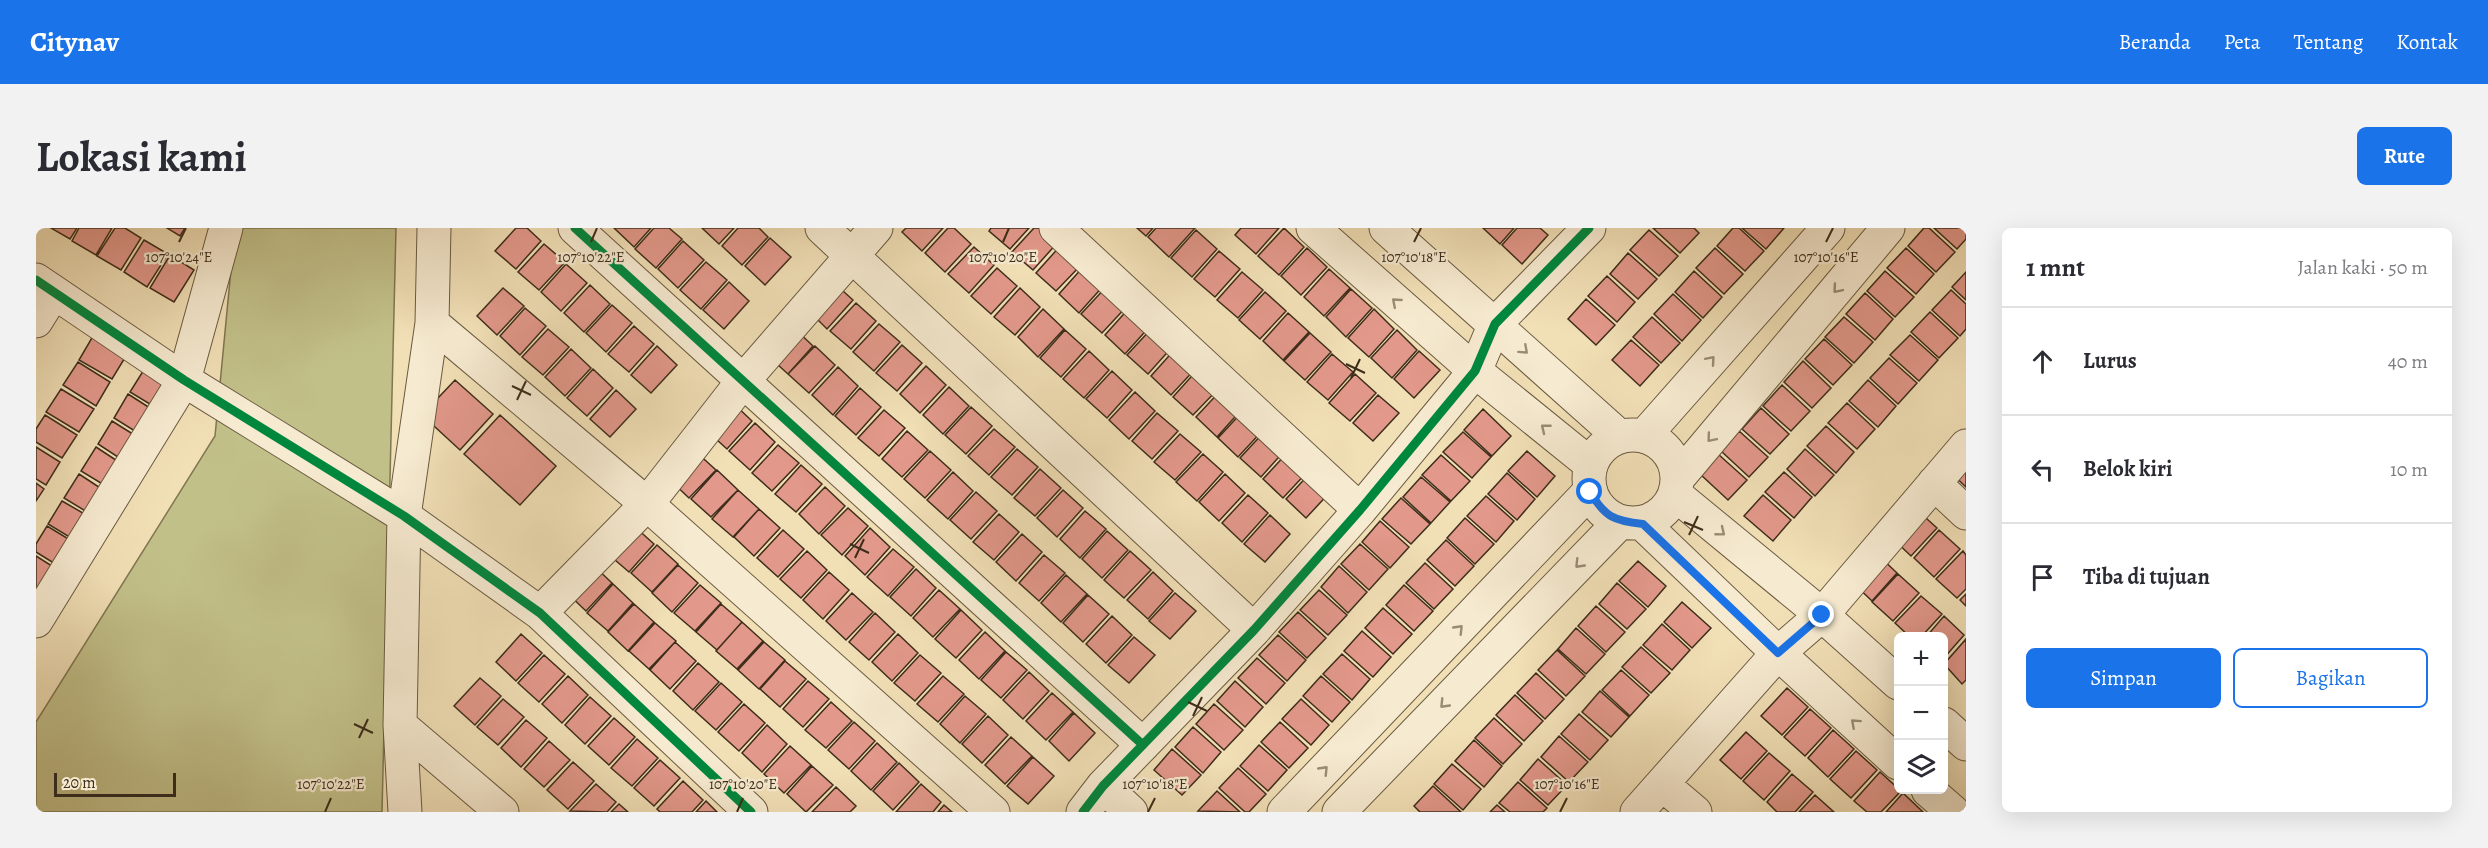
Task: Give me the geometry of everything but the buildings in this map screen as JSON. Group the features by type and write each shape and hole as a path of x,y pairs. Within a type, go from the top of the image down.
{"street":[{"path":"36,621 184,380 226,228"},
{"path":"405,812 400,725 404,516 432,323 434,228"},
{"path":"575,228 1143,745"},
{"path":"822,228 1254,630"},
{"path":"540,613 647,504 743,381 876,228"},
{"path":"1056,228 1360,510"},
{"path":"1313,228 1475,371 1590,478 1601,510 1631,523 1894,758"},
{"path":"1386,228 1495,324 1632,435 1669,451 1677,486 1894,679"},
{"path":"1083,812 1103,786 1254,630 1360,510 1475,371 1495,324 1589,228"},
{"path":"1284,812 1590,478 1602,447 1632,435 1828,228"},
{"path":"1339,812 1631,523 1663,514 1677,486 1888,228"},
{"path":"36,321 45,286 184,380 404,516 540,613 751,812"},
{"path":"432,323 647,504 993,812"},
{"path":"1637,812 1778,653 1822,615 1966,447"},
{"path":"1934,483 1966,513"},
{"path":"400,725 502,812"},
{"path":"1948,728 1966,744"},
{"path":"1662,784 1695,812"},
{"path":"1103,786 1131,812"},
{"path":"1933,794 1953,812"}],"shaded area":[{"path":"235,228 396,228 382,812 36,812 36,722 215,436"}],"cycle path":[{"path":"575,228 1143,745"},
{"path":"1083,812 1103,786 1254,630 1360,510 1475,371 1495,324 1589,228"},
{"path":"36,280 184,380 404,516 540,613 751,812"}],"route":[{"path":"1590,492 1601,510 1620,522 1643,524 1778,653 1822,615"}]}
